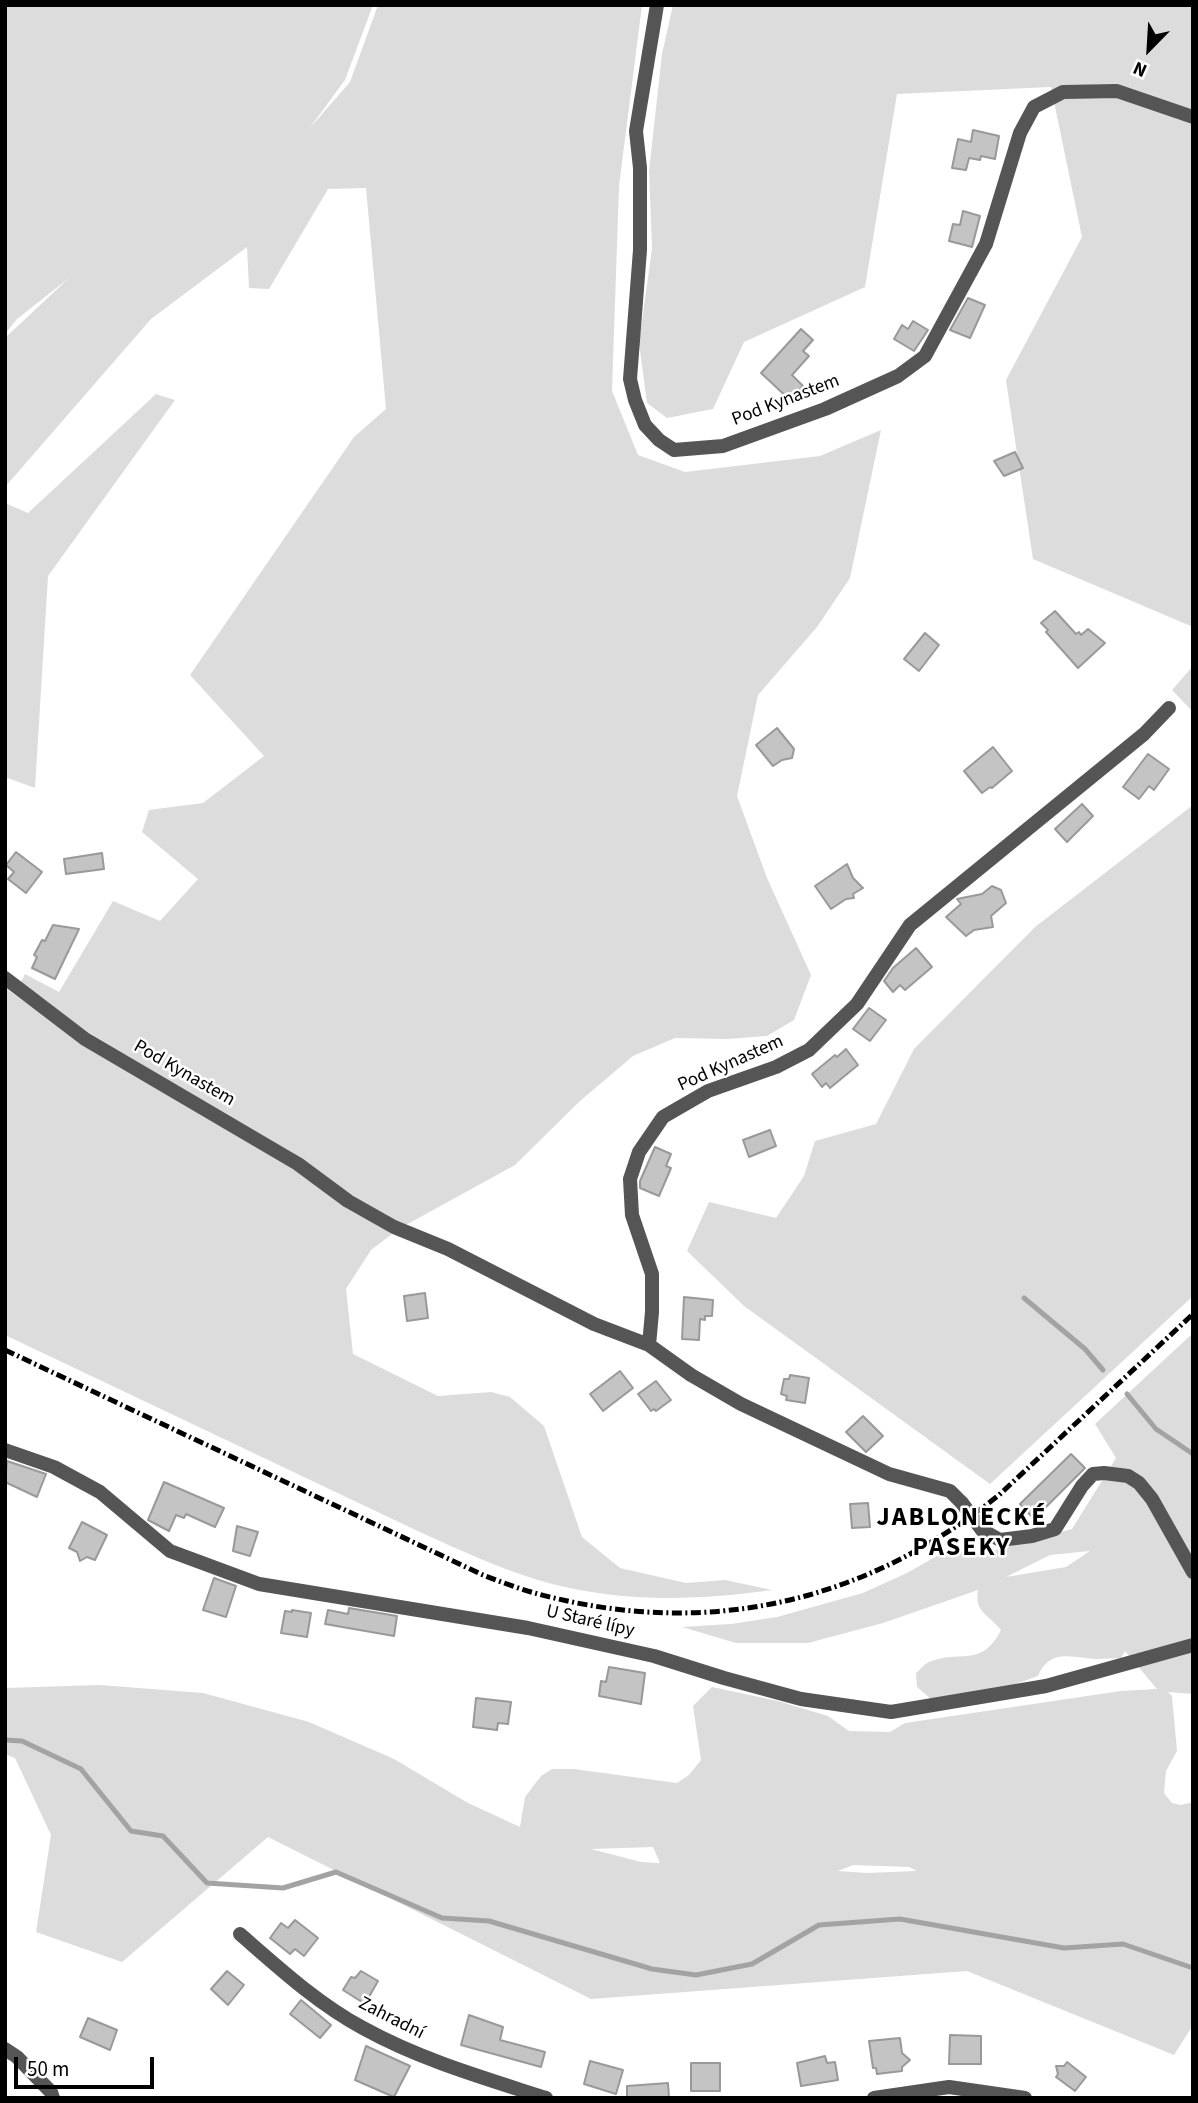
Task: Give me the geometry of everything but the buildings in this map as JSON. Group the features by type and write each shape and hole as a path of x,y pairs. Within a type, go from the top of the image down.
{"street":[{"name":"Pod Kynastem","path":"657,5 636,131 640,168 639,250 630,379 645,425 659,440 674,450 723,446 825,409 898,376 925,356 986,244 1020,133 1034,107 1063,92 1117,91 1193,117"},
{"name":"Pod Kynastem","path":"649,1345 652,1274 632,1215 629,1179 639,1152 663,1116 708,1091 776,1067 809,1050 857,1004 910,925 1144,734 1168,708"},
{"name":"Pod Kynastem","path":"5,978 85,1039 298,1164 348,1201 394,1227 448,1249 594,1324 649,1345 691,1375 741,1404 889,1474 950,1491 982,1530 1000,1540 1032,1536 1055,1529 1082,1486 1093,1474 1128,1476 1139,1483 1152,1499 1193,1572"},
{"name":"U Staré lípy","path":"5,1450 54,1467 100,1492 170,1551 259,1584 528,1628 654,1656 801,1699 891,1712 1046,1686 1193,1645"},
{"name":"Zahradní","path":"240,1934 305,1990 362,2028 435,2062 547,2098"},
{"path":"5,2049 17,2057 51,2092 53,2098"},
{"path":"874,2098 949,2087 1025,2098"}],"shaded area":[{"path":"5,5 373,5 345,80 309,129 350,82 378,5 642,5 619,186 612,391 638,455 685,472 820,456 881,430 850,578 817,627 758,695 737,796 767,878 811,975 794,1020 767,1036 727,1039 675,1038 633,1056 580,1101 515,1165 404,1226 351,1197 300,1160 86,1031 20,984 25,974 59,992 113,901 160,921 198,879 142,832 149,810 203,803 264,756 190,675 354,437 386,409 366,188 328,189 269,289 249,288 247,247 151,319 5,487 5,338 69,278 17,319 5,334"},
{"path":"673,5 1193,5 1193,627 1033,559 1006,380 1082,237 1051,87 897,94 865,287 744,342 713,409 667,418 647,403 639,343 652,248 649,171 662,54"},
{"path":"156,394 175,400 48,576 35,788 5,777 5,503 28,513"},
{"path":"1193,666 1193,712 1172,690"},
{"path":"1193,805 1193,1296 990,1484 744,1306 687,1251 709,1202 776,1218 804,1176 815,1141 876,1124 914,1049 1035,927"},
{"path":"5,988 36,1010 292,1167 392,1234 371,1250 346,1289 353,1354 438,1396 491,1392 510,1397 544,1426 582,1537 620,1568 686,1583 725,1580 772,1590 655,1598 596,1593 538,1580 424,1534 5,1335"},
{"path":"1193,1333 1193,1694 1168,1692 1172,1696 1177,1751 1166,1771 1164,1793 1172,1803 1181,1805 1193,1802 1193,2025 1174,2055 967,1971 591,1999 268,1837 122,1962 36,1932 51,1835 15,1758 5,1754 5,1688 100,1685 203,1693 309,1722 394,1759 468,1803 520,1827 525,1797 541,1776 552,1769 574,1769 677,1783 689,1775 701,1760 693,1706 712,1687 778,1701 828,1716 849,1731 890,1732 905,1723 1121,1691 1157,1689 1125,1651 1121,1658 1063,1656 1049,1661 1038,1676 1007,1687 931,1699 917,1687 916,1673 927,1663 940,1658 969,1656 986,1650 1001,1630 980,1608 978,1590 883,1623 808,1643 736,1643 682,1627 731,1624 777,1617 863,1593 944,1552 985,1553 1072,1529 1116,1458 1095,1424","holes":["1090,1551 1066,1567 1006,1577 1050,1555","653,1847 660,1863 641,1862 591,1849","853,1865 909,1867 917,1871 838,1871"]}],"waterway":[{"path":"1024,1298 1085,1349 1103,1370"},
{"path":"1127,1394 1156,1429 1193,1454"},
{"path":"5,1740 22,1741 81,1769 131,1831 163,1836 207,1883 283,1888 336,1872 442,1918 489,1921 652,1969 696,1975 752,1964 819,1925 900,1919 1064,1948 1123,1944 1193,1968"}],"railway":[{"path":"5,1350 483,1575 538,1594 601,1607 662,1613 723,1611 781,1602 838,1586 894,1562 947,1532 999,1495 1193,1314"}],"district":[{"name":"JABLONECKÉ PASEKY","path":"962,1534"}]}
